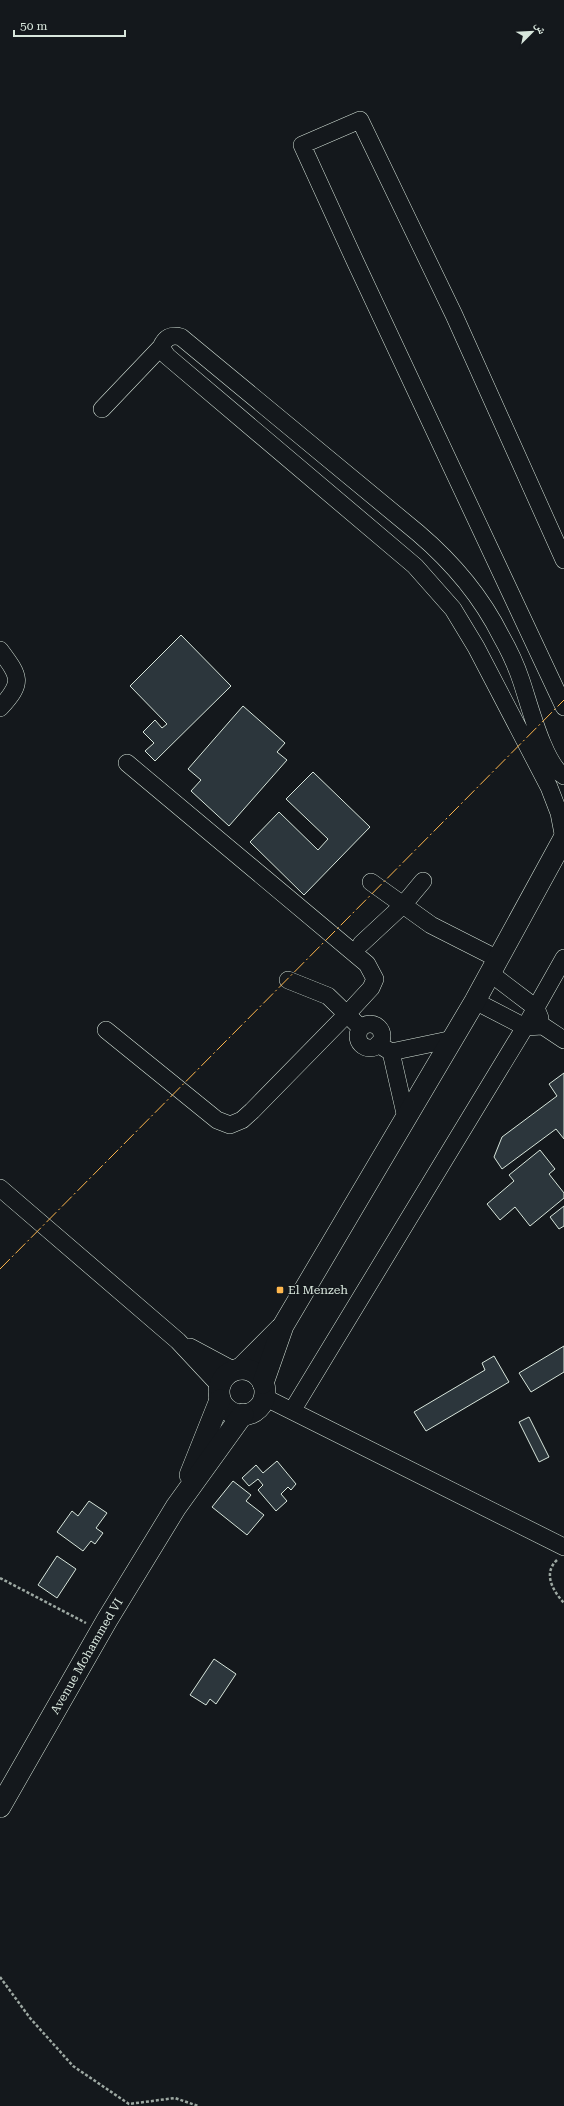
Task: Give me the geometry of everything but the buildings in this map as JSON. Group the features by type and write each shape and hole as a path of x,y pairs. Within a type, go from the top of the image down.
{"main road":[{"path":"220,1393 229,1411 243,1414 256,1409 283,1326 475,1001 564,839"},
{"path":"176,1507 220,1393 222,1379 237,1369 283,1326"},
{"path":"237,1369 254,1372 263,1390"},
{"path":"176,1507 243,1414"},
{"name":"Avenue Mohammed VI","path":"0,1807 100,1631 176,1507"}],"street":[{"path":"564,560 454,315 360,120 302,145 354,261 564,707"},
{"path":"102,409 161,347 164,340 171,336 181,337 418,533 449,562 476,595 501,635 520,678 540,757 554,800 564,839"},
{"path":"161,347 167,356 401,554 428,580 453,609 540,757 564,776"},
{"path":"0,650 15,671 17,682 13,694 0,708"},
{"path":"106,1030 217,1120 230,1125 242,1120 252,1111 347,1014 371,988 375,978 367,964 127,763"},
{"path":"361,944 403,905 422,881"},
{"path":"371,882 431,926 494,966 536,1008 543,1026 564,1040"},
{"path":"292,1411 525,1027 564,958"},
{"path":"288,980 328,996 361,1028 358,1038 364,1046 369,1048 385,1048 453,1039"},
{"path":"475,1001 525,1027 543,1026"},
{"path":"385,1048 406,1118"},
{"path":"0,1188 178,1341 220,1393"},
{"path":"178,1341 237,1369"},
{"path":"263,1390 292,1411 562,1553"}],"path":[{"path":"562,1553 554,1562 550,1573 550,1578 552,1589 564,1603"},
{"path":"0,1578 100,1631"},
{"path":"0,1977 30,2018 73,2066 129,2104 175,2098 198,2106"}],"power":[{"path":"0,1269 564,700"}],"place":[{"name":"El Menzeh","path":"280,1290"}]}
